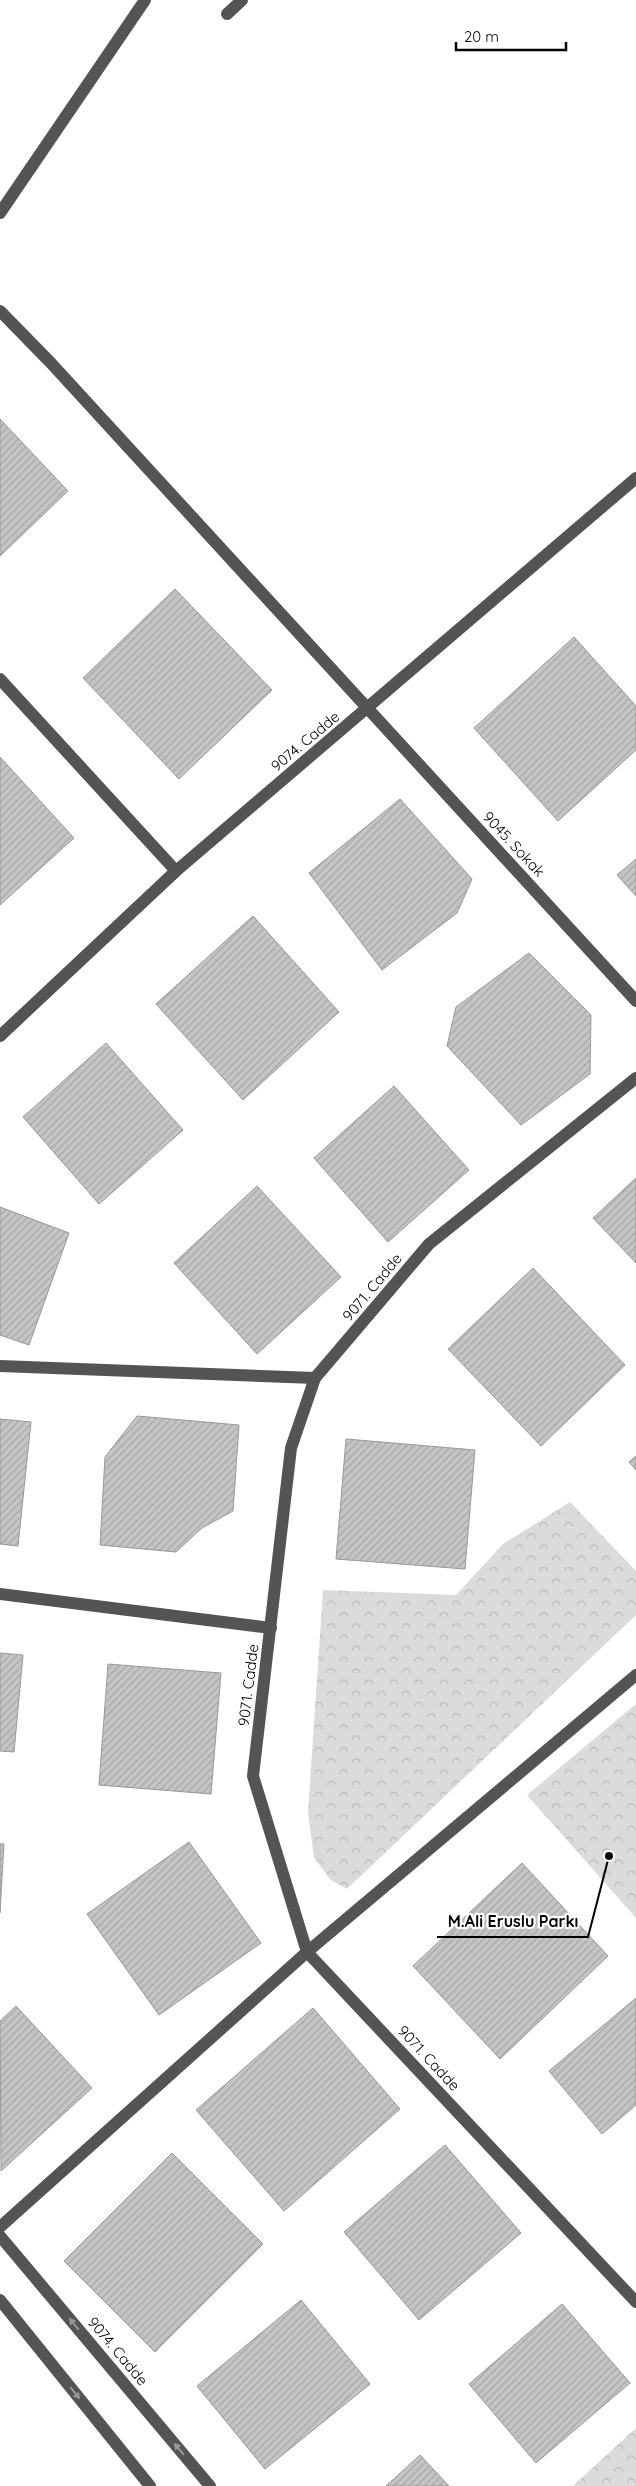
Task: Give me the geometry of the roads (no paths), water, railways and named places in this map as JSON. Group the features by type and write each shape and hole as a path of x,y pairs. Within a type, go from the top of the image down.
{"street":[{"path":"0,213 145,0"},
{"path":"227,14 242,0"},
{"name":"9045. Sokak","path":"0,311 50,362 636,1001"},
{"name":"9074. Cadde","path":"0,1036 176,871 368,709 636,478"},
{"path":"0,679 176,871"},
{"name":"9071. Cadde","path":"636,1078 430,1244 315,1378 291,1448 253,1776 307,1952 636,2302"},
{"path":"0,1366 315,1378"},
{"path":"0,1594 270,1628"},
{"path":"0,2227 307,1952 636,1675"},
{"name":"9074. Cadde","path":"0,2236 210,2486"},
{"path":"0,2300 150,2486"}],"place":[{"name":"M.Ali Eruslu Parkı","path":"609,1856"}]}
